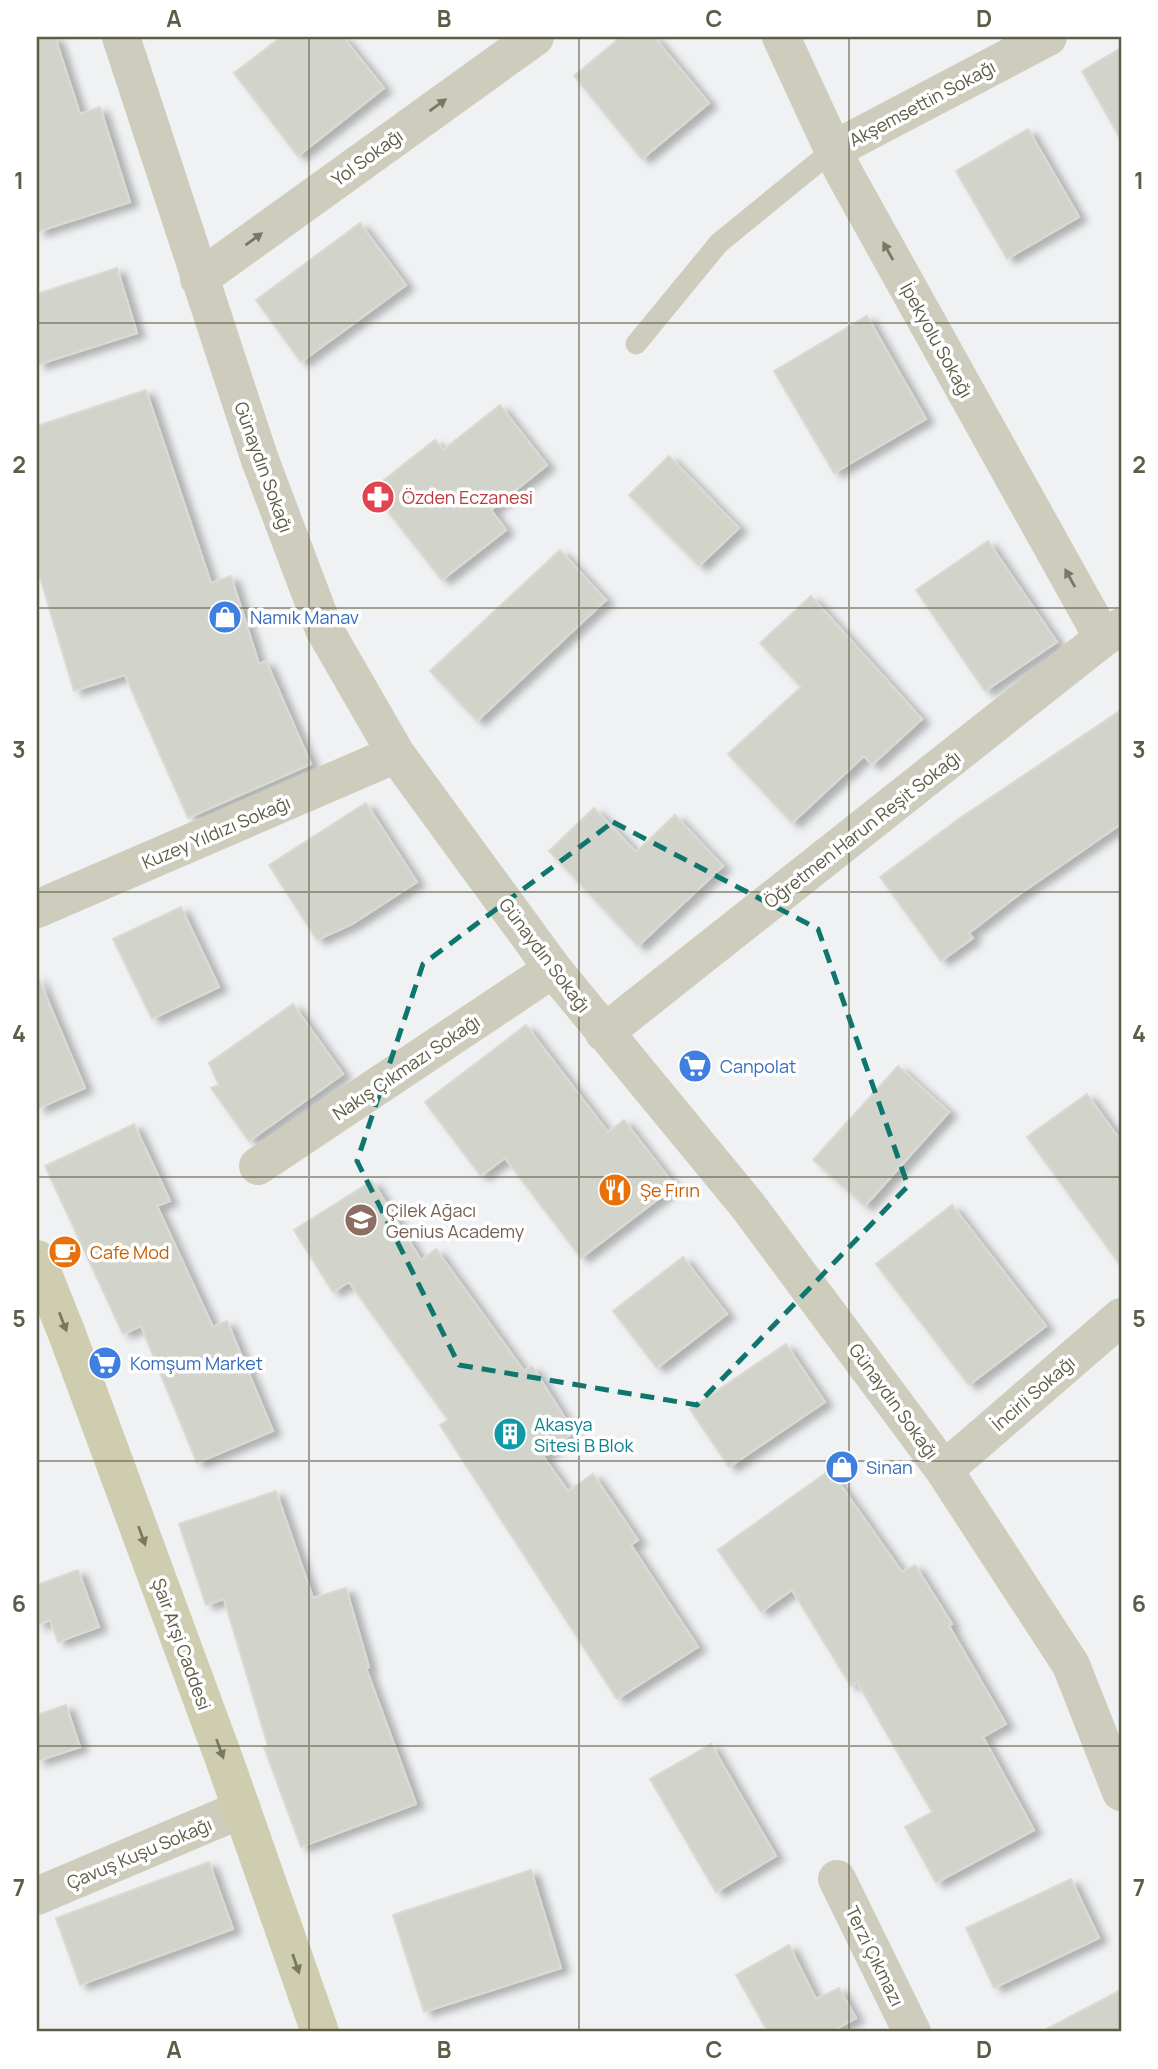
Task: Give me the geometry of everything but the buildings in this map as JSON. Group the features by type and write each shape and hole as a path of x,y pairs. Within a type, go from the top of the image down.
{"main road":[{"name":"Şair Arşi Caddesi","path":"37,1259 68,1334 320,2032"}],"street":[{"name":"Günaydın Sokağı","path":"121,37 260,460 324,629 396,754 553,969 748,1206 944,1470 1071,1665 1121,1792"},
{"name":"Yol Sokağı","path":"199,279 535,37"},
{"name":"İpekyolu Sokağı","path":"781,37 833,150 1112,632"},
{"name":"Akşemsettin Sokağı","path":"833,150 1048,37"},
{"name":"Öğretmen Harun Reşit Sokağı","path":"604,1033 1112,632"},
{"name":"Kuzey Yıldızı Sokağı","path":"37,909 396,754"},
{"name":"Nakış Çıkmazı Sokağı","path":"258,1166 553,969"},
{"name":"İncirli Sokağı","path":"944,1470 1121,1317"},
{"name":"Çavuş Kuşu Sokağı","path":"37,1896 242,1810"},
{"name":"Terzi Çıkmazı","path":"837,1879 912,2032"}],"lane":[{"path":"636,344 719,243 833,150"}],"highlighted area":[{"path":"613,822 818,929 908,1186 697,1405 459,1365 357,1161 423,964"}],"place":[{"name":"Özden Eczanesi","path":"378,497"},
{"name":"Namık Manav","path":"225,617"},
{"name":"Canpolat","path":"695,1066"},
{"name":"Şe Fırın","path":"615,1190"},
{"name":"Çilek Ağacı Genius Academy","path":"361,1220"},
{"name":"Cafe Mod","path":"65,1252"},
{"name":"Komşum Market","path":"105,1363"},
{"name":"Akasya Sitesi B Blok","path":"510,1434"},
{"name":"Sinan","path":"842,1467"}]}
